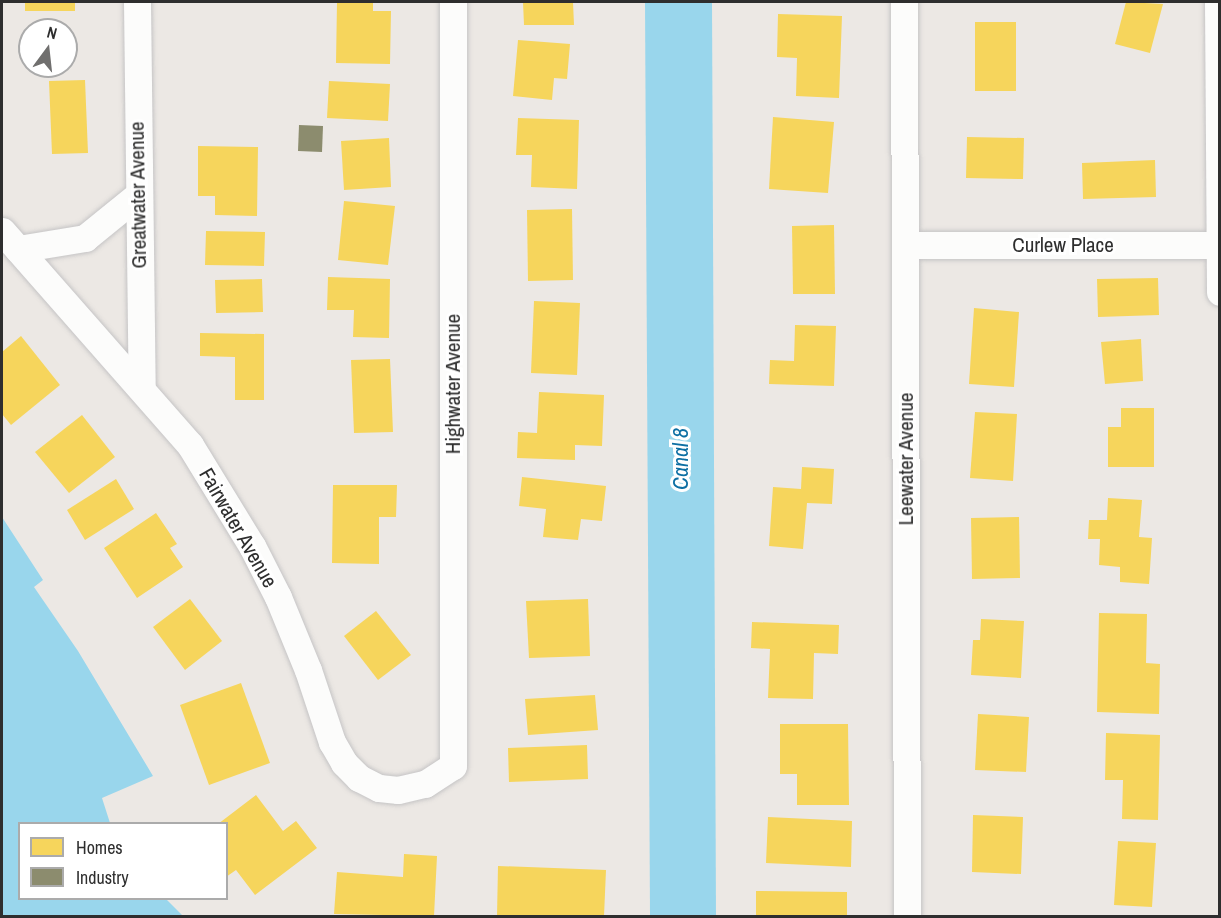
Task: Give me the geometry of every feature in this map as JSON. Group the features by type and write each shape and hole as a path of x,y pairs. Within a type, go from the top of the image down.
{"street":[{"name":"Greatwater Avenue","path":"137,2 142,388"},
{"name":"Highwater Avenue","path":"453,2 453,766"},
{"name":"Leewater Avenue","path":"904,2 907,916"},
{"path":"1218,2 1220,292"},
{"path":"10,240 85,238 138,195"},
{"name":"Fairwater Avenue","path":"10,240 190,445 252,546 278,597 308,670 332,742 344,764 359,778 379,788 398,790 425,784 453,766"},
{"name":"Curlew Place","path":"906,245 1219,245"}],"water":[{"name":"Canal 8","path":"645,2 712,2 716,916 650,916"},
{"path":"2,517 43,580 34,587 78,651 153,776 102,798 110,822 18,822 18,900 167,900 183,916 2,916"}],"building: Homes":[{"path":"25,2 75,2 75,11 25,11"},
{"path":"337,2 373,2 373,11 391,11 390,64 336,63"},
{"path":"523,2 573,2 574,25 524,25"},
{"path":"1126,2 1163,4 1150,53 1115,44"},
{"path":"778,14 842,16 839,98 796,96 797,58 777,57"},
{"path":"975,22 1016,22 1016,91 975,91"},
{"path":"518,40 570,44 567,79 554,78 552,100 513,96"},
{"path":"85,80 88,153 52,154 49,81"},
{"path":"329,81 390,84 388,121 327,118"},
{"path":"773,117 834,122 828,193 769,189"},
{"path":"518,118 579,120 577,189 531,187 532,155 516,155"},
{"path":"967,137 1024,138 1023,179 966,178"},
{"path":"389,138 391,187 344,190 341,141"},
{"path":"198,146 258,147 257,216 215,215 215,196 198,196"},
{"path":"1155,160 1156,197 1083,199 1082,163"},
{"path":"344,201 395,206 388,265 338,260"},
{"path":"572,209 573,280 528,281 527,210"},
{"path":"834,225 835,294 793,294 792,226"},
{"path":"206,231 265,232 264,266 205,265"},
{"path":"328,277 390,279 389,338 353,337 354,310 327,310"},
{"path":"1158,278 1159,315 1098,317 1097,279"},
{"path":"262,279 263,312 216,313 215,280"},
{"path":"534,301 580,303 577,375 531,373"},
{"path":"974,308 1019,312 1014,387 969,384"},
{"path":"795,325 836,326 834,386 769,384 770,360 794,361"},
{"path":"200,333 264,334 264,400 235,400 235,357 200,356"},
{"path":"21,336 60,385 11,425 2,414 2,352"},
{"path":"1141,339 1143,381 1105,384 1101,342"},
{"path":"390,359 393,432 354,433 351,360"},
{"path":"539,392 604,395 602,446 575,445 575,460 517,458 518,432 537,433"},
{"path":"1121,408 1154,408 1154,467 1108,467 1108,427 1121,427"},
{"path":"975,412 1017,414 1013,481 970,478"},
{"path":"82,415 115,457 69,493 35,452"},
{"path":"802,467 834,469 832,504 807,503 803,549 769,546 773,487 801,489"},
{"path":"522,477 606,486 602,521 581,519 578,540 543,537 546,509 519,506"},
{"path":"116,479 134,509 85,540 67,510"},
{"path":"333,485 397,485 396,517 379,517 379,564 332,563"},
{"path":"1108,498 1142,500 1139,537 1152,538 1149,584 1120,582 1120,567 1099,565 1100,539 1088,539 1089,520 1107,520"},
{"path":"156,513 177,544 170,548 183,567 137,598 104,548"},
{"path":"1019,517 1020,578 972,579 971,518"},
{"path":"190,599 222,641 185,670 153,627"},
{"path":"588,599 590,656 529,658 526,601"},
{"path":"376,611 411,655 378,680 344,636"},
{"path":"1099,613 1147,614 1146,663 1160,664 1159,714 1097,712"},
{"path":"981,619 1024,621 1021,678 971,675 973,640 980,640"},
{"path":"752,622 839,625 838,654 814,653 813,699 768,698 770,649 751,648"},
{"path":"241,683 270,763 209,785 180,705"},
{"path":"595,695 598,730 528,735 525,699"},
{"path":"978,714 1029,717 1026,772 975,770"},
{"path":"780,724 848,724 849,805 797,805 797,774 780,774"},
{"path":"1106,733 1160,735 1158,820 1122,819 1123,780 1105,780"},
{"path":"587,745 588,779 509,782 508,748"},
{"path":"256,795 283,831 296,821 317,848 255,895 236,870 228,876 228,822 221,822"},
{"path":"973,815 1023,817 1021,874 972,872"},
{"path":"768,817 852,821 851,867 766,863"},
{"path":"1118,841 1156,843 1152,907 1114,905"},
{"path":"404,854 437,856 434,916 334,914 337,872 403,877"},
{"path":"498,866 606,870 604,916 497,916"},
{"path":"756,891 847,892 847,916 756,916"}],"building: Industry":[{"path":"299,125 323,126 322,152 298,151"}]}
